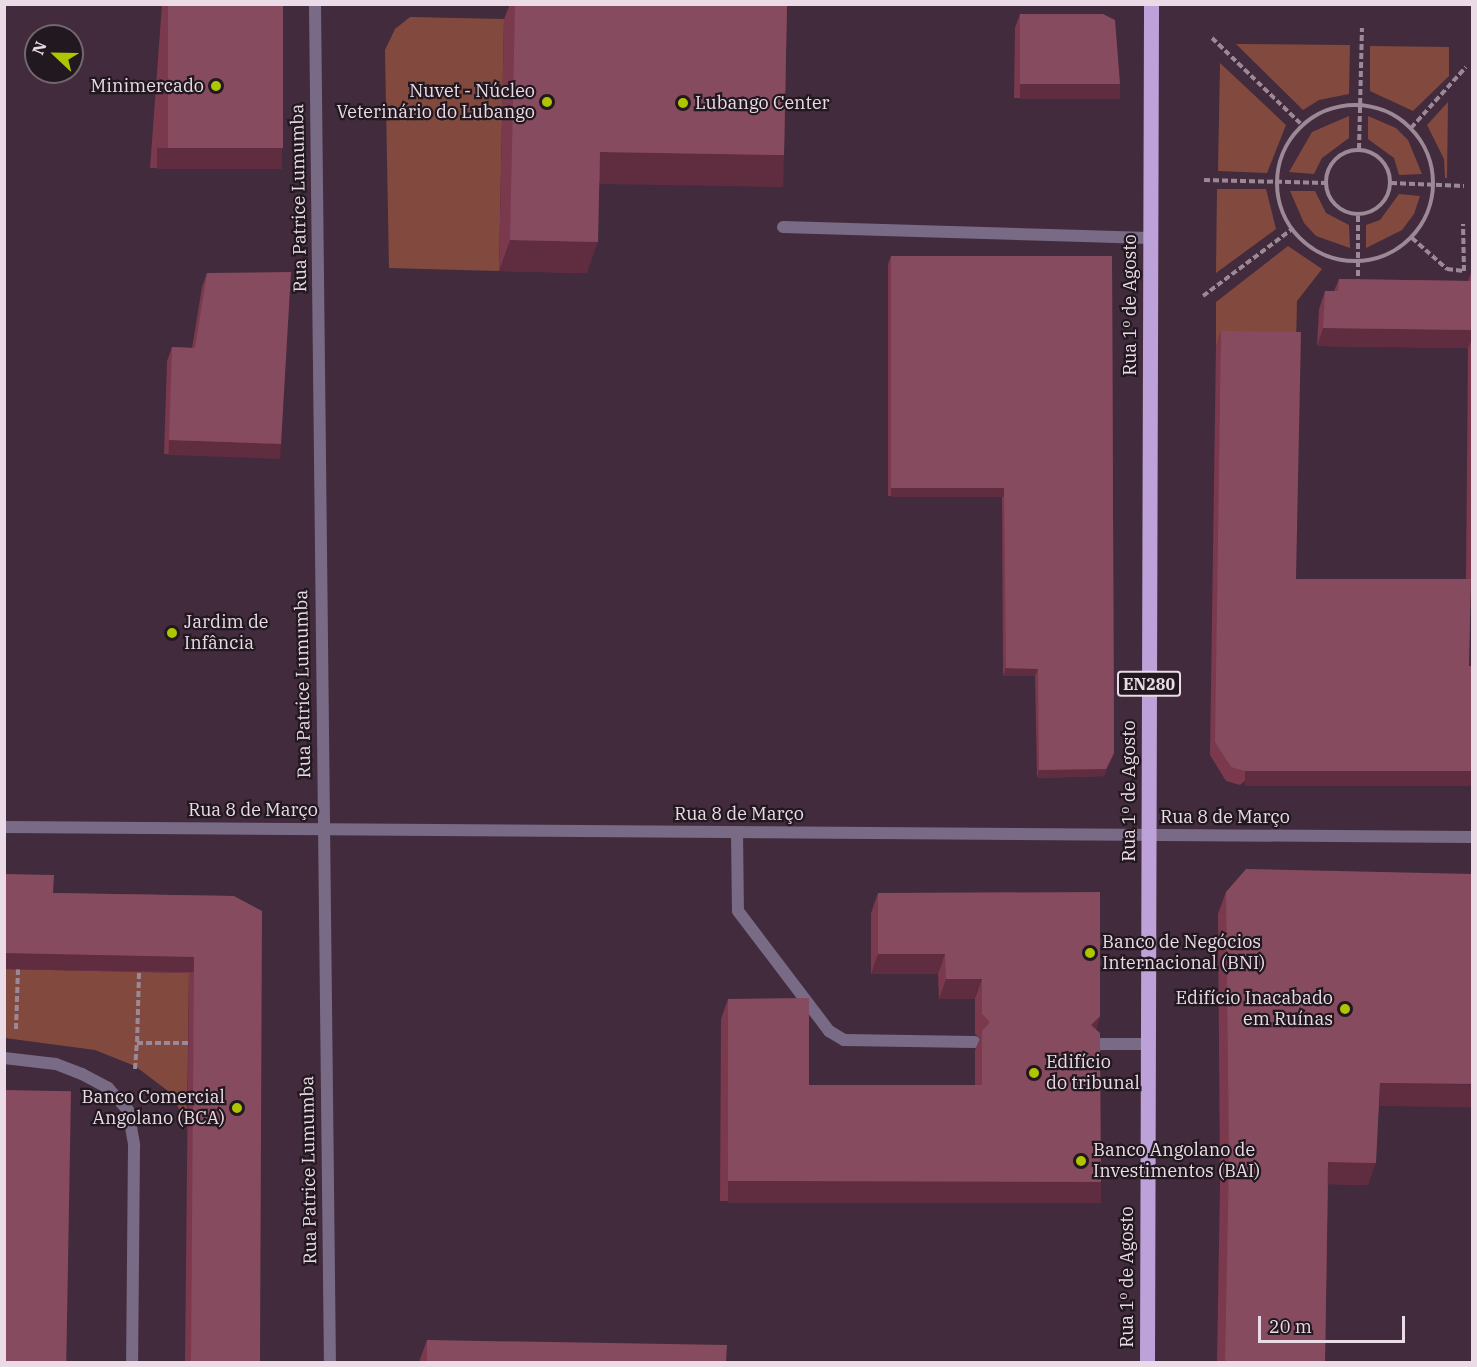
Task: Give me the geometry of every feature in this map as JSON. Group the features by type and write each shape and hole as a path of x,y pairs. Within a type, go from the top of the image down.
{"main road":[{"name":"Rua 1º de Agosto","path":"1147,1362 1151,4"}],"street":[{"name":"Rua Patrice Lumumba","path":"315,4 330,1362"},
{"path":"783,227 1150,238"},
{"name":"Rua 8 de Março","path":"4,827 1473,837"},
{"path":"737,832 738,911 829,1031 844,1040 975,1042"},
{"path":"1092,1044 1148,1044"},
{"path":"10,1059 56,1064 82,1074 108,1088 128,1110 134,1145 132,1362"}],"path":[{"path":"1359,149 1362,28"},
{"path":"1212,38 1302,125"},
{"path":"1411,128 1466,67"},
{"path":"1360,103 1385,109 1411,128 1432,164 1433,186 1427,216 1412,238 1389,254 1358,262 1311,249 1291,230 1279,206 1276,182 1282,154 1302,125 1335,106 1360,103"},
{"path":"1359,149 1385,163 1391,183 1382,203 1358,214 1333,204 1325,183 1338,155 1359,149"},
{"path":"1204,180 1325,183"},
{"path":"1391,183 1464,186"},
{"path":"1358,214 1358,297"},
{"path":"1412,238 1448,269 1464,271 1463,224"},
{"path":"1203,296 1291,230"},
{"path":"10,1059 18,969"},
{"path":"138,973 136,1043 188,1043"}],"shaded area":[{"path":"410,17 504,19 499,271 389,268 385,50 395,29"},
{"path":"1236,44 1350,45 1349,94 1319,100 1303,110"},
{"path":"1370,46 1449,47 1449,76 1413,111 1370,91"},
{"path":"1220,63 1286,125 1267,173 1218,171"},
{"path":"1448,102 1447,178 1445,178 1444,159 1427,125"},
{"path":"1349,116 1349,138 1322,158 1314,174 1289,172 1312,132"},
{"path":"1368,116 1396,128 1408,140 1422,174 1399,175 1394,158 1368,139"},
{"path":"1217,189 1266,189 1276,229 1216,273"},
{"path":"1290,191 1315,191 1326,213 1349,225 1350,248 1316,236 1304,223"},
{"path":"1399,194 1420,196 1414,214 1402,230 1366,248 1366,225 1380,220"},
{"path":"1288,246 1322,269 1297,301 1296,345 1216,345 1216,302"},
{"path":"4,969 189,973 187,1127 172,1094 135,1066 95,1050 5,1038"}],"building":[{"name":"Minimercado","path":"168,4 283,4 283,148 168,148"},
{"path":"515,4 787,4 784,155 600,152 598,242 510,240"},
{"path":"1020,14 1103,14 1115,20 1120,84 1020,84"},
{"path":"891,256 1112,256 1114,753 1106,769 1039,770 1038,669 1006,668 1004,488 891,488"},
{"path":"291,272 281,444 169,440 172,347 195,348 207,273"},
{"path":"1339,279 1473,281 1473,330 1323,328 1325,291 1338,291"},
{"path":"1221,331 1301,332 1296,579 1471,579 1469,666 1473,666 1473,771 1245,771 1231,767 1215,742"},
{"path":"1246,869 1473,874 1473,1084 1380,1083 1376,1163 1328,1162 1325,1362 1225,1362 1229,1159 1226,892"},
{"path":"4,874 54,875 53,893 234,896 262,911 260,1362 191,1362 194,957 4,953"},
{"path":"1100,892 1100,1016 1091,1025 1100,1033 1101,1182 728,1181 728,999 809,998 809,1085 982,1085 982,1031 990,1022 982,1014 982,979 946,979 945,954 878,954 878,893"},
{"path":"4,1090 71,1091 66,1362 4,1362"},
{"path":"427,1340 727,1345 726,1362 427,1362"}],"place":[{"name":"Minimercado","path":"216,86"},
{"name":"Nuvet - Núcleo Veterinário do Lubango","path":"547,102"},
{"name":"Lubango Center","path":"683,103"},
{"name":"Jardim de Infância","path":"172,633"},
{"name":"Banco de Negócios Internacional (BNI)","path":"1090,953"},
{"name":"Edifício Inacabado em Ruínas","path":"1345,1009"},
{"name":"Edifício do tribunal","path":"1034,1073"},
{"name":"Banco Comercial Angolano (BCA)","path":"237,1108"},
{"name":"Banco Angolano de Investimentos (BAI)","path":"1081,1161"}]}
